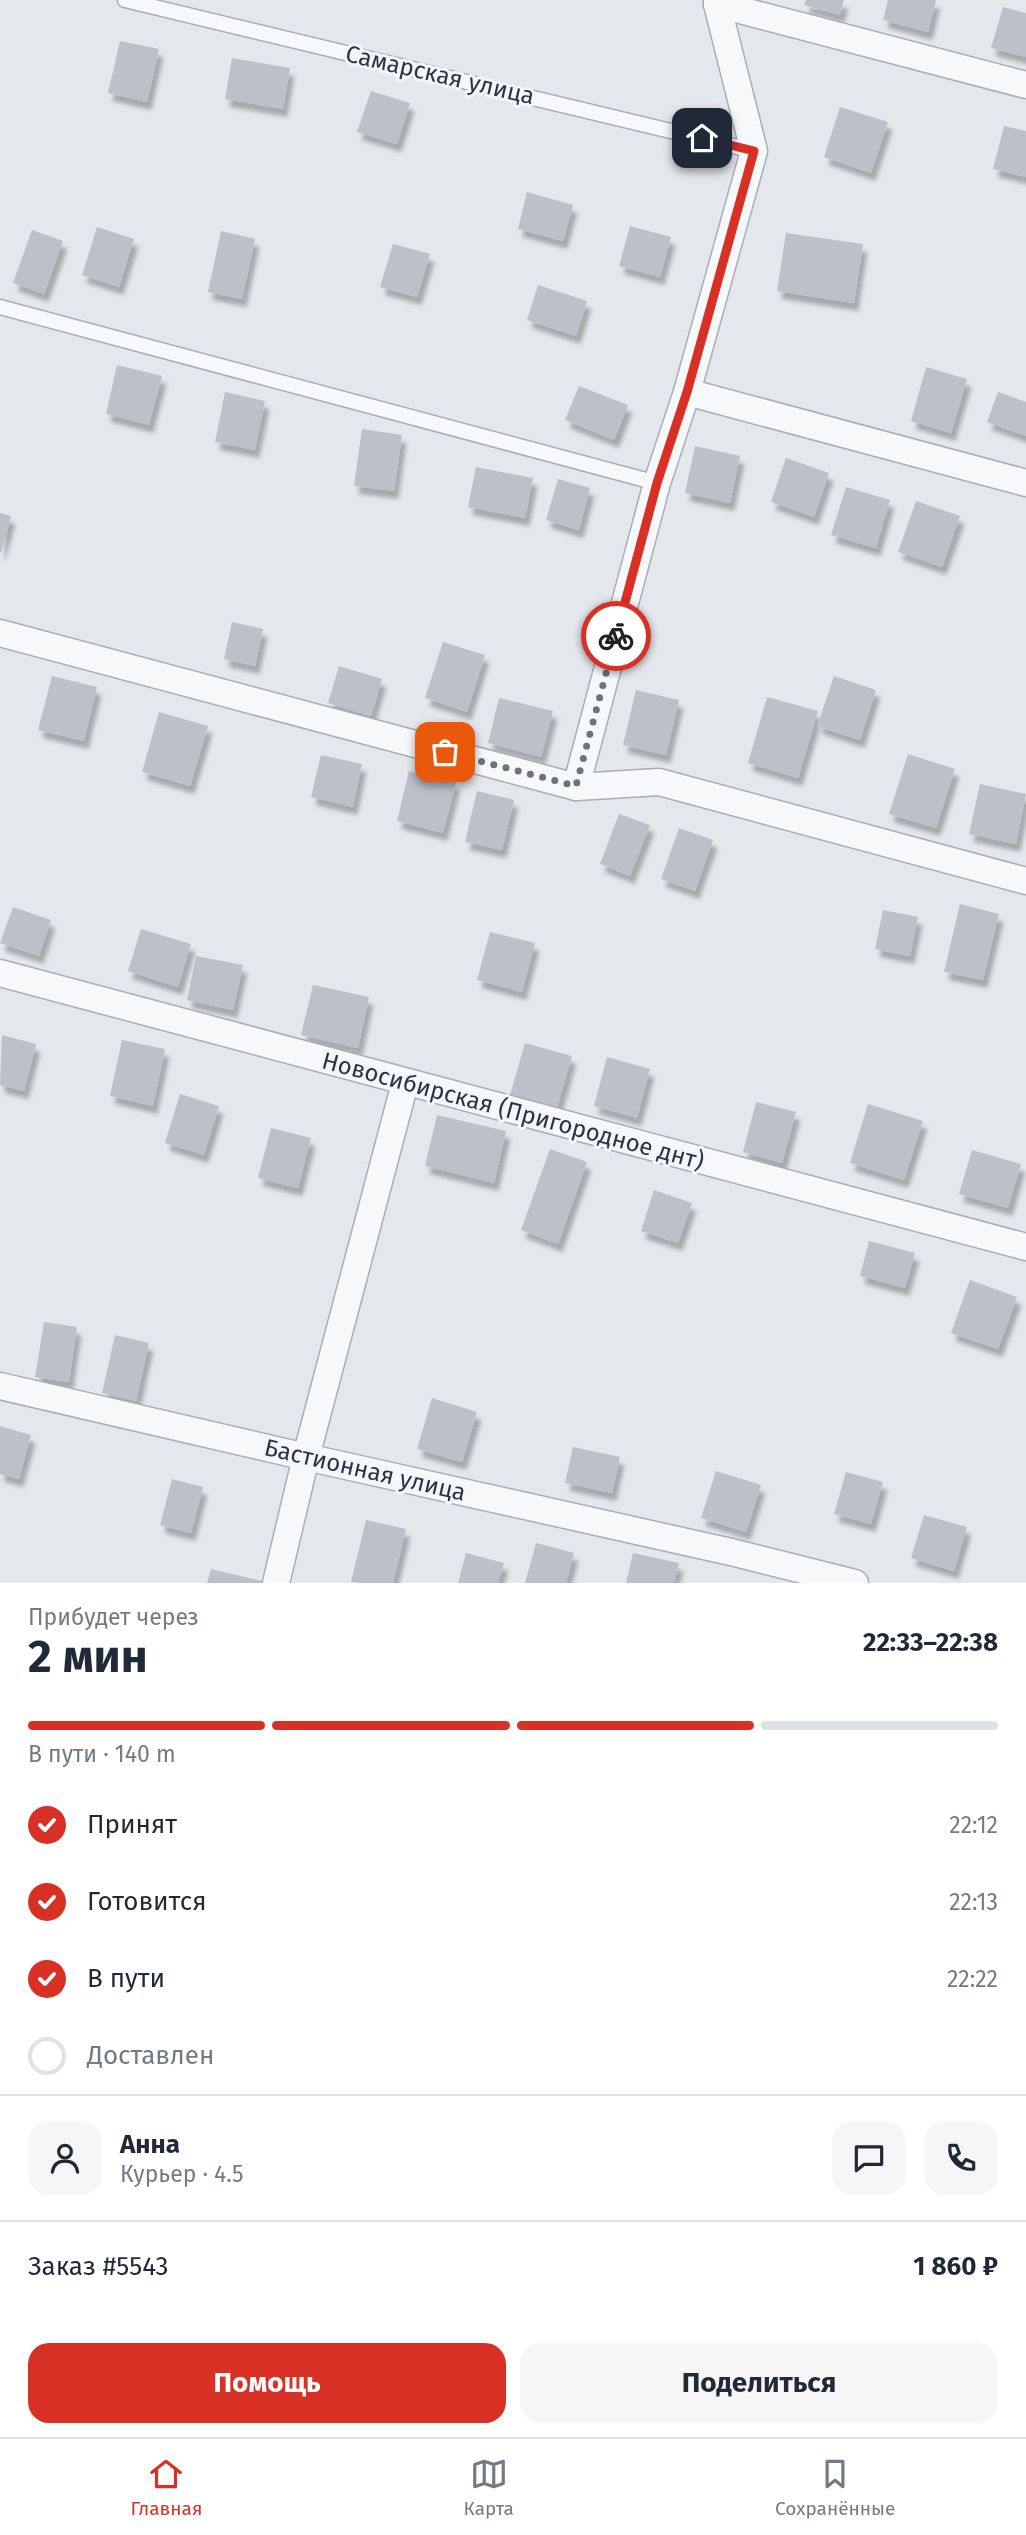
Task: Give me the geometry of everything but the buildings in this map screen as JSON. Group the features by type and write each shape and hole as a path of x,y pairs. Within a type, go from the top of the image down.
{"street":[{"path":"576,786 657,483 687,392 754,151 717,2 1026,85"},
{"path":"687,392 1026,483"},
{"path":"0,633 576,786 659,782 1026,881"},
{"name":"Новосибирская (Пригородное днт)","path":"0,973 1026,1247"},
{"path":"276,1583 306,1457 405,1083"},
{"name":"Бастионная улица","path":"0,1386 731,1552 855,1583"}],"lane":[{"name":"Самарская улица","path":"125,0 754,151"},
{"path":"0,307 657,483"}],"way so far":[{"path":"445,752 576,786 616,636"}],"route":[{"path":"616,636 657,483 687,392 754,151 702,138"}]}
